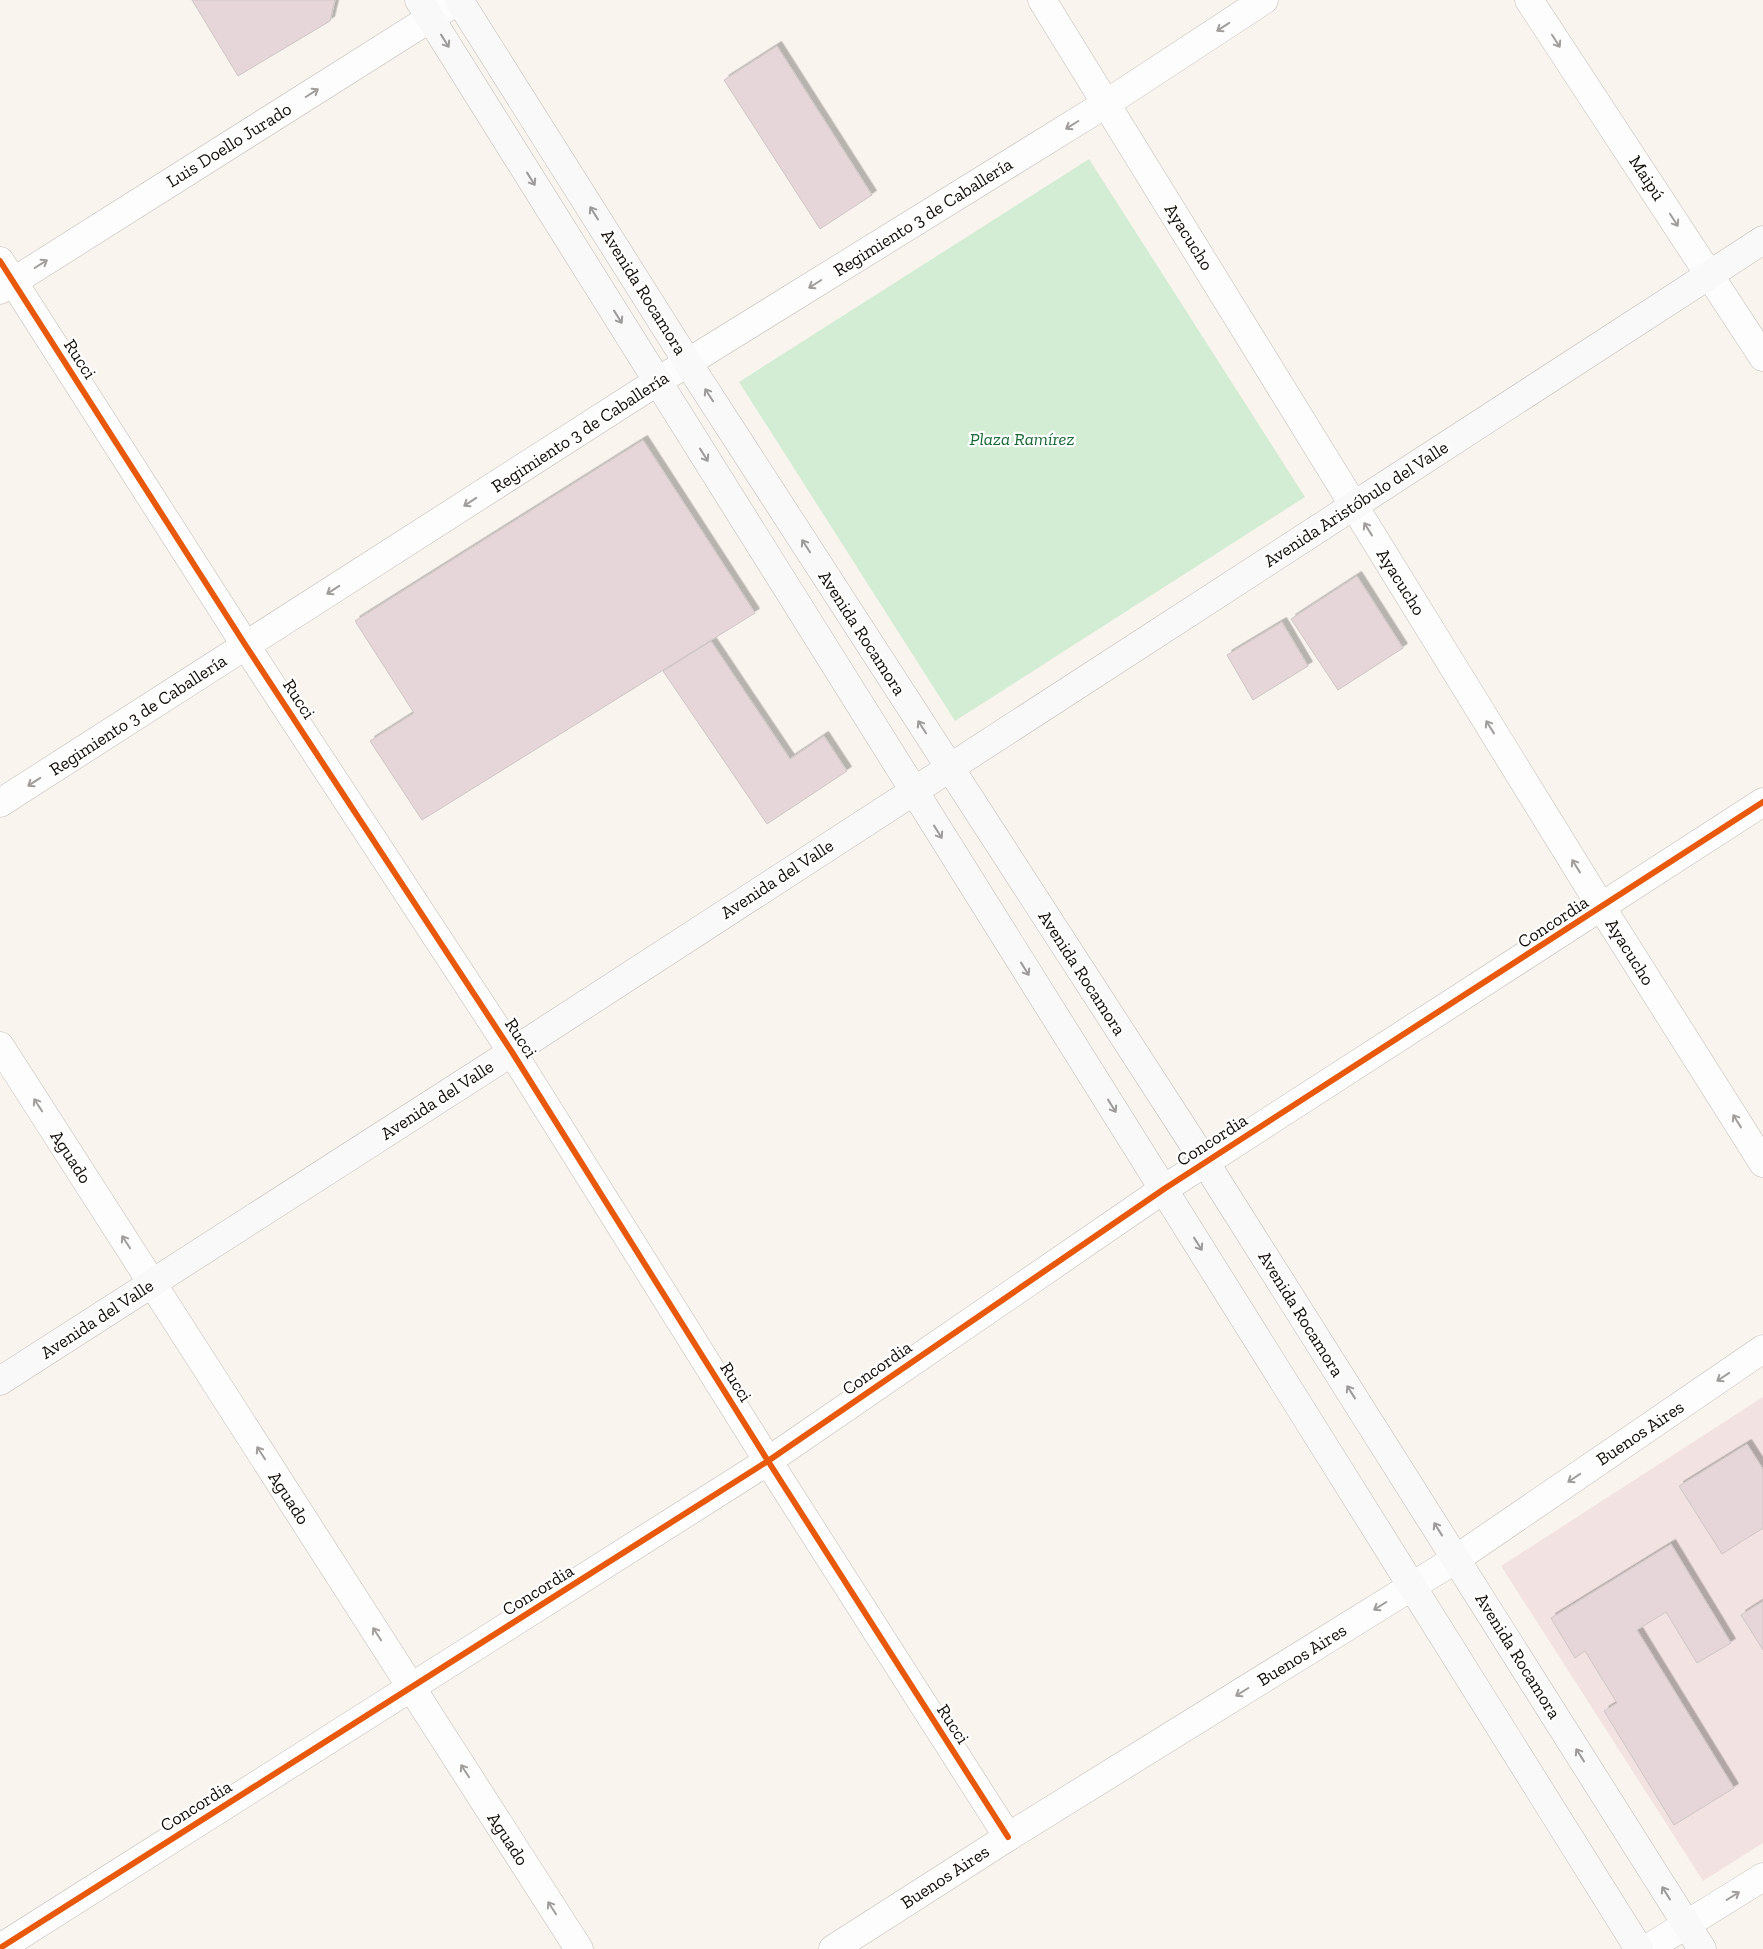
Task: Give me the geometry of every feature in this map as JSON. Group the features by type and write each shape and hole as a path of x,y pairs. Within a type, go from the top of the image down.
{"main road":[{"name":"Avenida Rocamora","path":"459,0 688,363 1205,1162 1702,1949"},
{"name":"Avenida Rocamora","path":"425,9 1639,1949"},
{"name":"Avenida Aristóbulo del Valle","path":"949,768 1763,240"},
{"name":"Avenida del Valle","path":"0,1381 512,1052 912,790 949,768"}],"street":[{"name":"Luis Doello Jurado","path":"4,278 425,9 459,0"},
{"name":"Ayacucho","path":"1042,0 1602,908 1763,1163"},
{"name":"Regimiento 3 de Caballería","path":"0,804 658,381 1107,103 1264,0"},
{"name":"Maipú","path":"1529,0 1763,358"},
{"name":"Rucci","path":"4,278 512,1052 768,1462 1008,1837"},
{"name":"Concordia","path":"6,1942 768,1462 1164,1188 1602,908 1763,802"},
{"name":"Aguado","path":"0,1046 578,1949"},
{"name":"Buenos Aires","path":"833,1949 1008,1837 1456,1558 1763,1349"},
{"path":"1647,1949 1763,1877"}],"shaded area":[{"path":"1763,1397 1763,1843 1703,1881 1501,1566"}],"green space":[{"name":"Plaza Ramírez","path":"1089,159 1305,497 955,721 739,382"}],"building":[{"path":"192,0 335,0 330,21 238,76"},
{"path":"777,46 872,195 820,229 724,80"},
{"path":"643,440 755,613 422,820 370,741 414,713 355,621"},
{"path":"1357,576 1403,648 1338,690 1291,619"},
{"path":"1282,622 1308,666 1253,700 1227,655"},
{"path":"711,641 790,759 824,736 847,771 767,824 663,671"},
{"path":"1747,1444 1763,1469 1763,1528 1722,1554 1679,1486"},
{"path":"1671,1544 1731,1643 1697,1663 1666,1612 1637,1630 1734,1788 1674,1825 1604,1711 1617,1703 1585,1651 1575,1658 1551,1618"},
{"path":"1763,1601 1763,1650 1741,1615"}],"cycle path":[{"path":"0,261 246,646 512,1052 768,1461 1008,1837"},
{"path":"0,1948 768,1461 1164,1189 1763,802"}]}
